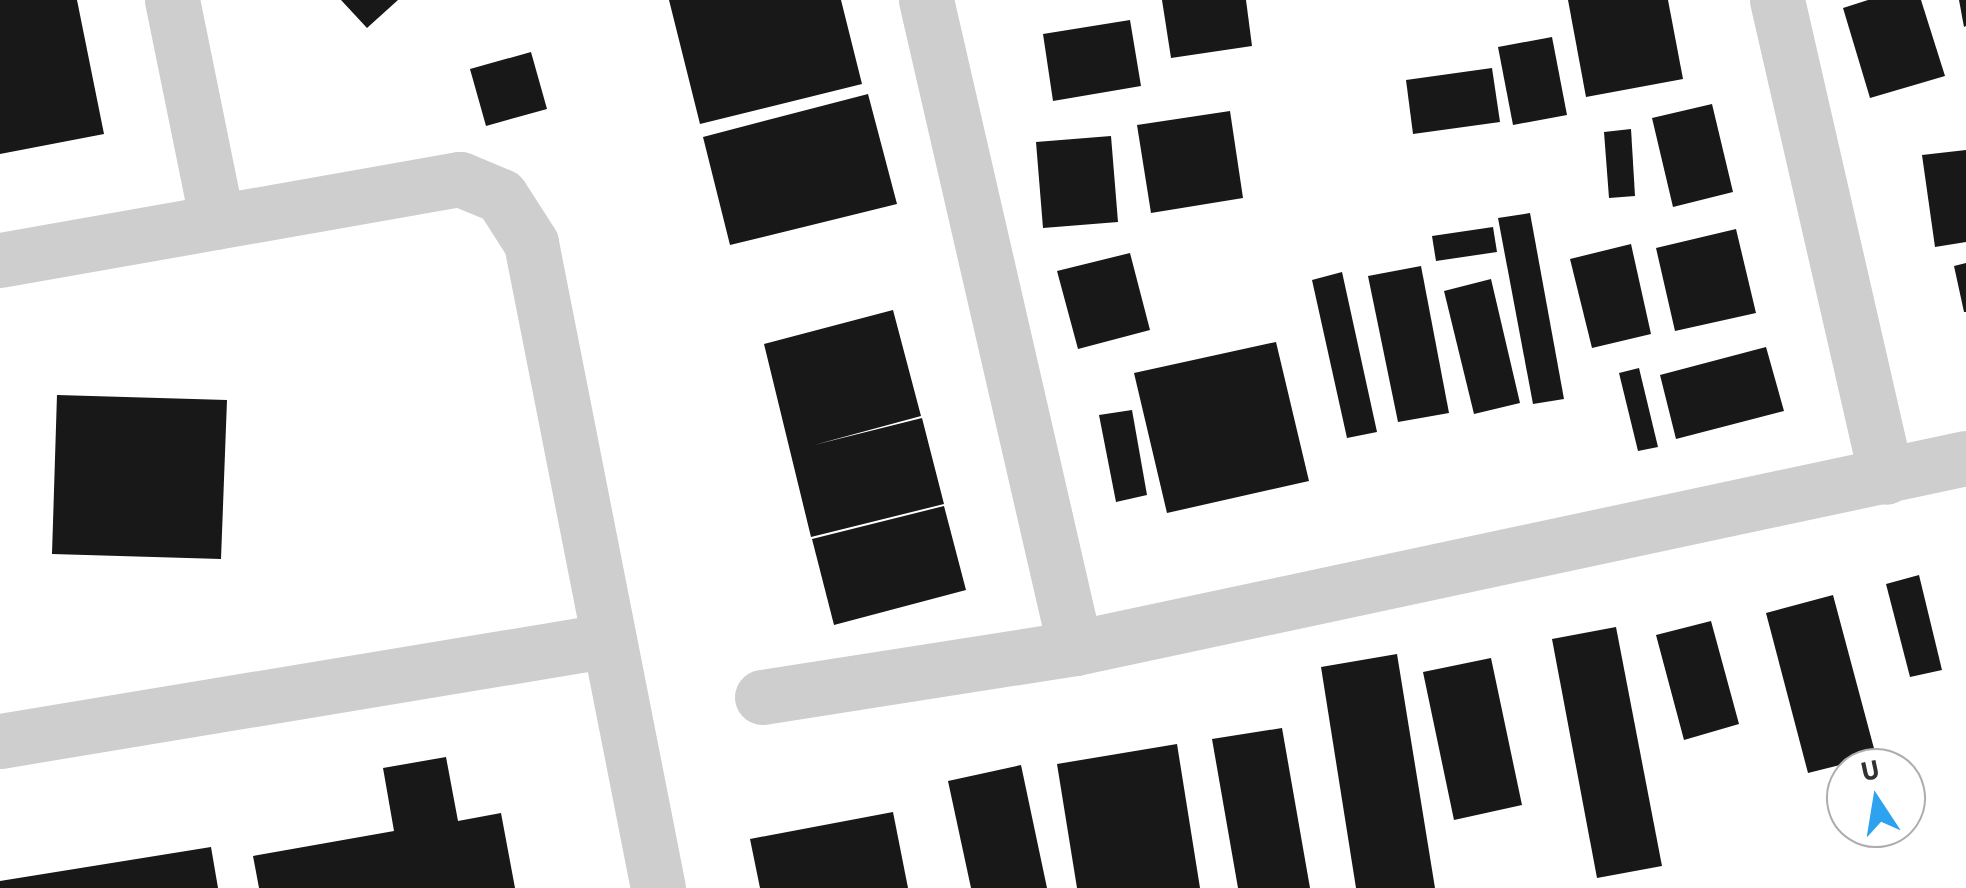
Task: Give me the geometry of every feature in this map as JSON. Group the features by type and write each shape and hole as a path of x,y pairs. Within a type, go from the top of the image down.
{"street":[{"path":"172,0 216,221"},
{"path":"926,0 1075,648"},
{"path":"1777,0 1886,477"},
{"path":"0,260 460,179 501,196 532,242 604,641 658,888"},
{"path":"762,696 1075,648 1966,458"},
{"path":"0,742 604,641"}],"building":[{"path":"0,0 77,0 104,134 0,154"},
{"path":"341,0 398,0 367,28"},
{"path":"669,0 841,0 862,84 700,124"},
{"path":"1162,0 1246,0 1252,46 1171,58"},
{"path":"1568,0 1668,0 1683,79 1586,97"},
{"path":"1868,0 1921,0 1945,76 1870,98 1843,8"},
{"path":"1959,0 1966,0 1964,27"},
{"path":"1130,20 1141,86 1053,101 1043,34"},
{"path":"1552,37 1567,115 1513,125 1498,47"},
{"path":"531,52 547,109 486,126 470,69"},
{"path":"1492,68 1500,122 1413,134 1406,80"},
{"path":"868,94 897,204 730,245 703,137"},
{"path":"1712,104 1733,192 1673,207 1652,118"},
{"path":"1230,111 1243,198 1151,213 1137,125"},
{"path":"1631,129 1635,196 1609,198 1604,132"},
{"path":"1111,136 1118,222 1043,228 1036,142"},
{"path":"1966,150 1966,242 1935,247 1922,155"},
{"path":"1530,213 1564,399 1533,404 1498,218"},
{"path":"1493,227 1497,252 1436,261 1432,236"},
{"path":"1736,229 1756,313 1675,331 1656,248"},
{"path":"1631,244 1651,334 1592,348 1570,259"},
{"path":"1130,253 1150,330 1078,349 1057,271"},
{"path":"1966,263 1966,312 1964,312 1954,266"},
{"path":"1421,266 1449,413 1398,422 1368,276"},
{"path":"1342,272 1377,432 1347,438 1312,280"},
{"path":"1491,279 1520,403 1474,414 1444,291"},
{"path":"893,310 921,416 814,445 922,418 944,504 811,537 764,344"},
{"path":"1276,342 1309,481 1167,513 1134,373"},
{"path":"1766,347 1784,411 1676,439 1660,375"},
{"path":"1639,368 1658,447 1638,451 1619,373"},
{"path":"57,395 227,400 221,559 52,554"},
{"path":"1132,410 1147,495 1116,502 1099,415"},
{"path":"944,506 966,590 834,625 812,539"},
{"path":"1919,575 1942,670 1910,677 1886,584"},
{"path":"1833,595 1874,748 1826,748 1826,768 1808,773 1766,613"},
{"path":"1711,621 1739,724 1684,740 1656,635"},
{"path":"1616,627 1662,866 1597,878 1552,639"},
{"path":"1397,654 1435,888 1356,888 1321,667"},
{"path":"1491,658 1522,805 1454,820 1423,672"},
{"path":"1282,728 1310,888 1238,888 1212,739"},
{"path":"1177,744 1200,888 1077,888 1057,764"},
{"path":"446,757 458,821 501,813 515,888 259,888 253,856 394,831 383,768"},
{"path":"1021,765 1047,888 971,888 948,781"},
{"path":"893,812 908,888 760,888 750,839"},
{"path":"211,847 218,888 0,888 0,881"}]}
